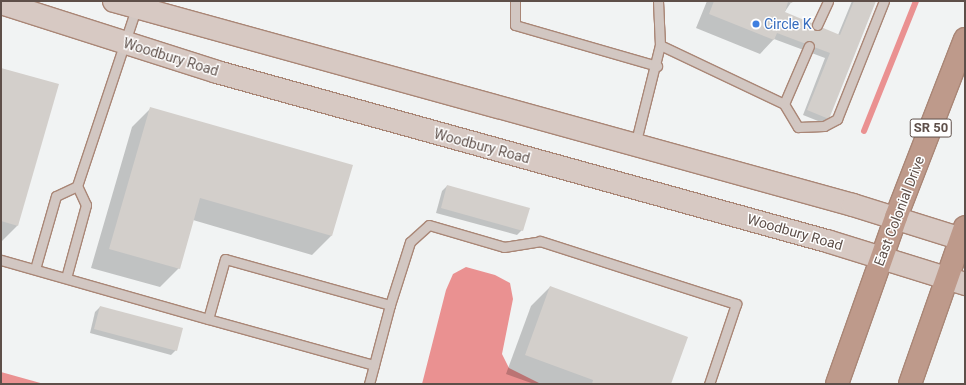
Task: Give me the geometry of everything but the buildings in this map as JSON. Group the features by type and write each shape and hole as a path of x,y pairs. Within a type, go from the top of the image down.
{"highway":[{"name":"East Colonial Drive","path":"837,384 896,217 965,39"},
{"path":"910,384 956,281 964,235"}],"street":[{"path":"114,1 138,4 635,145 964,235"},
{"name":"Woodbury Road","path":"1,3 217,72 882,258 956,281"}],"lane":[{"path":"515,1 516,25 656,66"},
{"path":"635,145 656,66 660,45 658,1"},
{"path":"818,25 828,1"},
{"path":"660,45 784,104 798,127 824,126 837,119 884,1"},
{"path":"66,278 86,205 77,186 138,4"},
{"path":"784,104 809,46"},
{"path":"35,269 56,196 77,186"},
{"path":"369,384 390,305 410,242 429,225 504,247 540,241 736,304 709,384"},
{"path":"208,319 225,259 390,305"},
{"path":"1,260 374,365"}],"shaded area":[{"path":"466,267 495,275 510,283 513,299 502,354 509,368 541,384 422,384 446,290 453,274"},
{"path":"1,372 44,384 1,384"}],"waterway":[{"path":"864,131 916,1"}],"place":[{"name":"Circle K","path":"756,24"}]}
